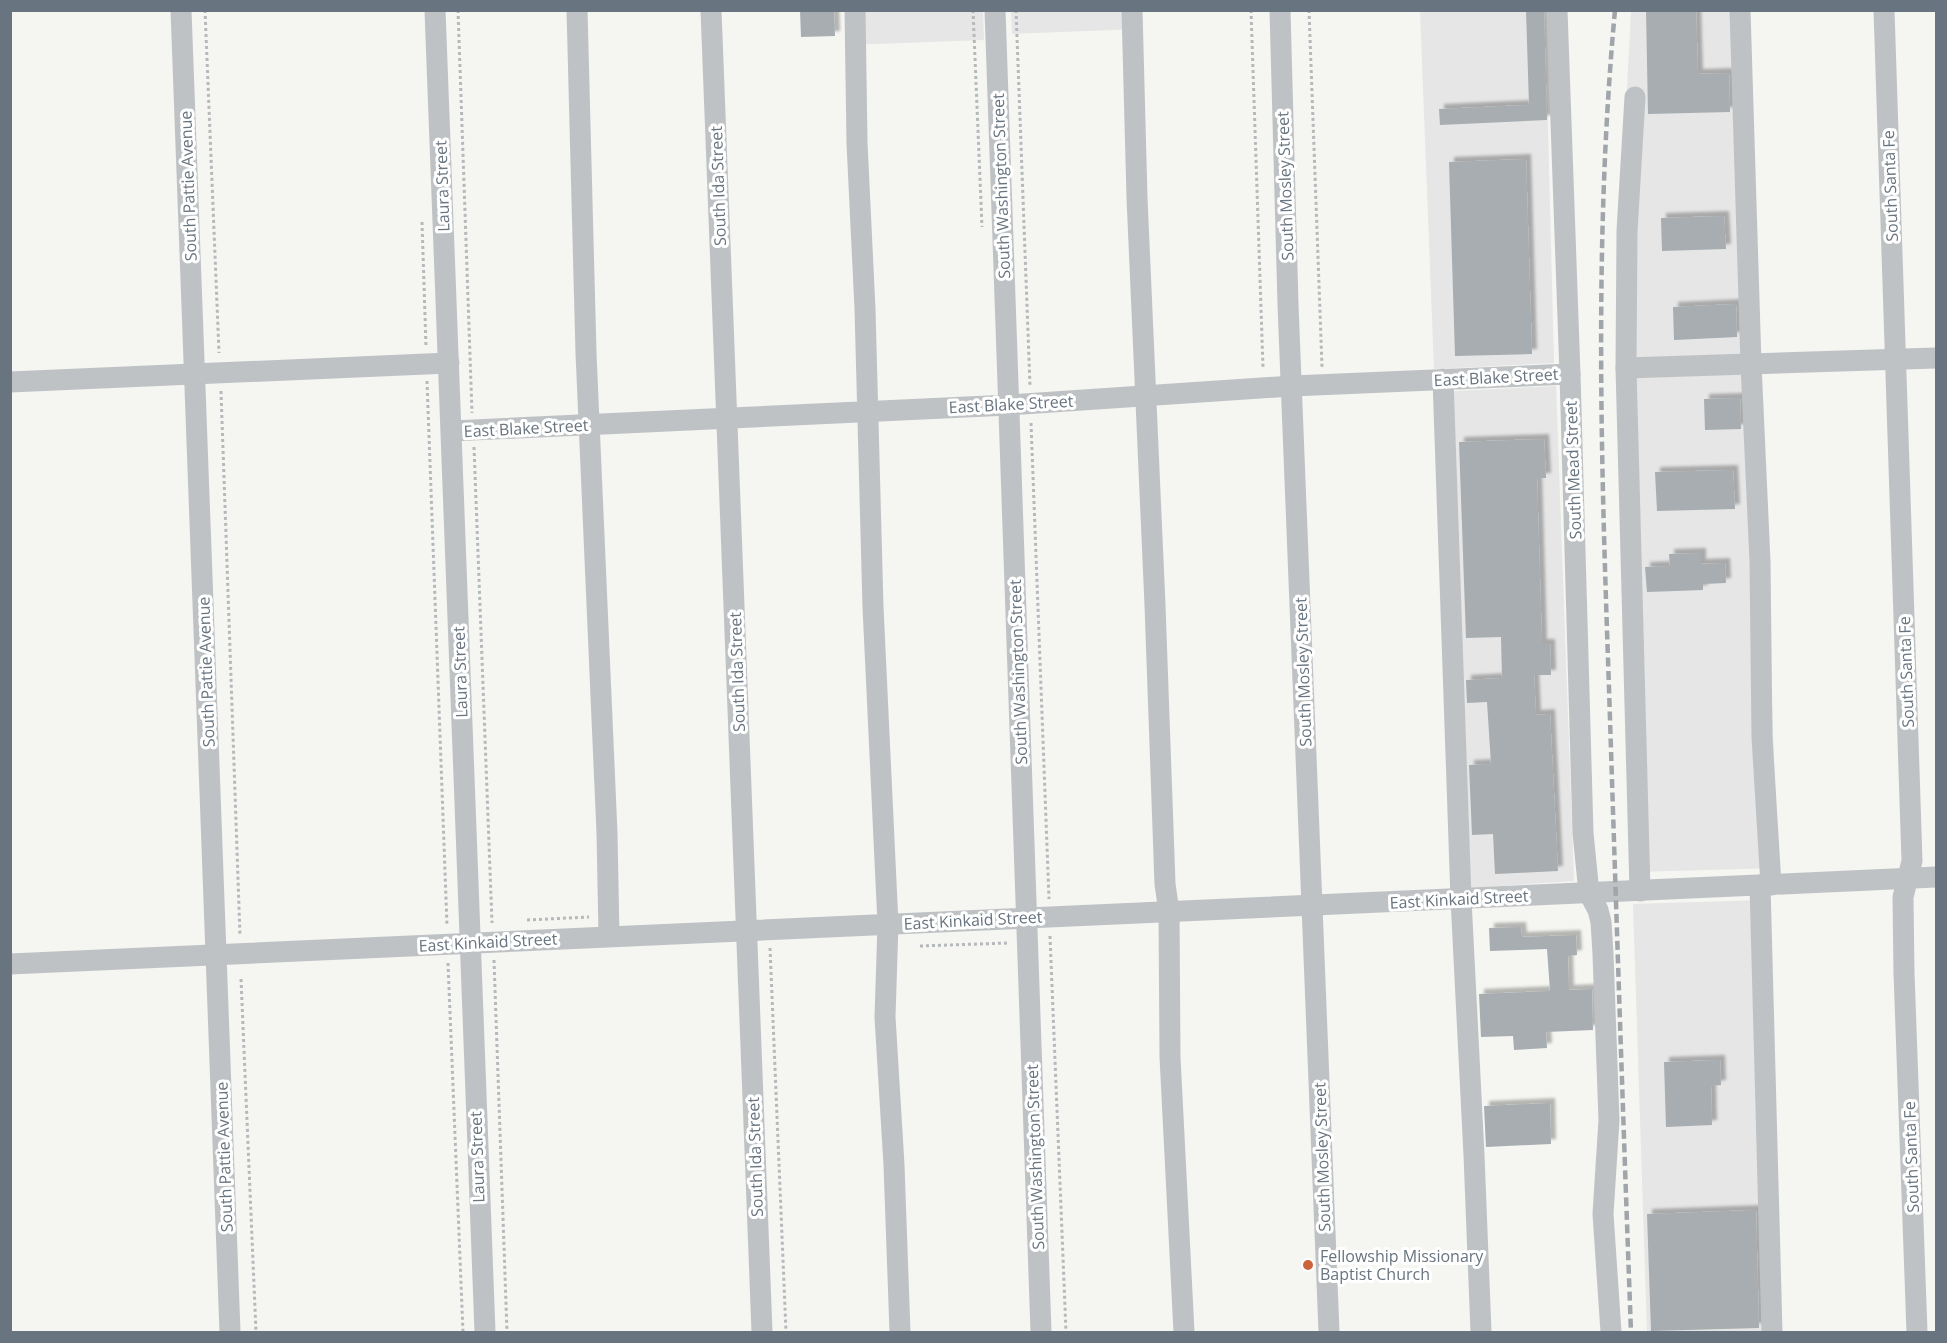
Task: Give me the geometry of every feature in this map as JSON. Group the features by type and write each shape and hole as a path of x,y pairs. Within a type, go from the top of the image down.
{"street":[{"name":"South Pattie Avenue","path":"181,10 231,1332"},
{"name":"Laura Street","path":"435,10 449,363 463,430 458,943 485,1332"},
{"path":"577,10 586,353 607,833 608,926"},
{"name":"South Ida Street","path":"711,10 762,1332"},
{"path":"855,10 857,143 865,309 873,607 888,924 885,1017 894,1165 900,1332"},
{"name":"South Washington Street","path":"995,10 1041,1332"},
{"path":"1132,10 1137,198 1165,884 1169,912 1170,1057 1184,1332"},
{"name":"South Mosley Street","path":"1280,10 1292,386 1329,1332"},
{"name":"South Mead Street","path":"1557,10 1583,833 1589,893 1598,910 1601,922 1603,954 1608,1120 1603,1214 1611,1332"},
{"path":"1740,10 1751,364 1760,561 1772,1332"},
{"name":"South Santa Fe","path":"1884,10 1912,861 1903,897 1917,1332"},
{"path":"1635,97 1627,231 1626,368 1640,891"},
{"path":"1626,368 1936,358"},
{"path":"10,382 449,363"},
{"name":"East Blake Street","path":"463,430 1030,404 1292,386 1570,374"},
{"path":"1443,380 1461,899 1480,1332"},
{"name":"East Kinkaid Street","path":"10,964 493,941 608,926 746,930 1936,877"}],"path":[{"path":"205,10 219,353"},
{"path":"458,10 463,430 493,941 507,1332"},
{"path":"973,10 982,227"},
{"path":"1016,10 1066,1332"},
{"path":"422,212 427,364 458,943 464,1332"},
{"path":"527,920 608,926"},
{"path":"920,946 1008,942 1008,954"},
{"path":"770,945 786,1332"},
{"path":"241,979 256,1332"}],"shaded area":[{"path":"846,11 983,11 984,40 847,45"},
{"path":"1011,11 1137,11 1138,29 1012,34"},
{"path":"1420,11 1545,11 1554,363 1434,369"},
{"path":"1631,11 1747,11 1778,868 1633,872 1619,245"},
{"path":"1556,386 1574,881 1455,889 1435,392"},
{"path":"1765,900 1778,1332 1647,1332 1633,904"}],"building":[{"path":"800,10 834,10 835,36 801,37"},
{"path":"1526,10 1544,10 1547,120 1440,125 1439,109 1529,105"},
{"path":"1646,10 1696,10 1698,74 1729,73 1730,112 1648,114"},
{"path":"1526,159 1532,354 1455,356 1449,162"},
{"path":"1724,216 1726,249 1662,251 1661,218"},
{"path":"1736,304 1737,337 1674,340 1673,307"},
{"path":"1740,398 1741,429 1705,430 1704,399"},
{"path":"1544,439 1546,478 1537,478 1542,644 1550,644 1551,675 1534,675 1536,715 1550,714 1558,871 1495,874 1493,834 1472,835 1469,765 1491,764 1487,702 1467,703 1466,680 1502,678 1501,637 1466,638 1459,442"},
{"path":"1733,470 1735,509 1657,511 1655,472"},
{"path":"1701,553 1701,564 1725,563 1726,583 1703,584 1703,590 1647,592 1645,567 1670,566 1669,554"},
{"path":"1521,927 1522,937 1576,935 1577,955 1568,956 1569,990 1592,989 1593,1030 1546,1032 1547,1048 1514,1050 1513,1036 1481,1037 1479,994 1550,991 1547,949 1490,951 1489,928"},
{"path":"1720,1060 1721,1085 1711,1086 1712,1125 1666,1127 1664,1062"},
{"path":"1550,1103 1551,1144 1486,1147 1484,1106"},
{"path":"1756,1210 1759,1328 1651,1331 1647,1214"}],"railway":[{"path":"1615,10 1604,180 1602,434 1631,1332"}],"place":[{"name":"Fellowship Missionary Baptist Church","path":"1308,1265"}]}
